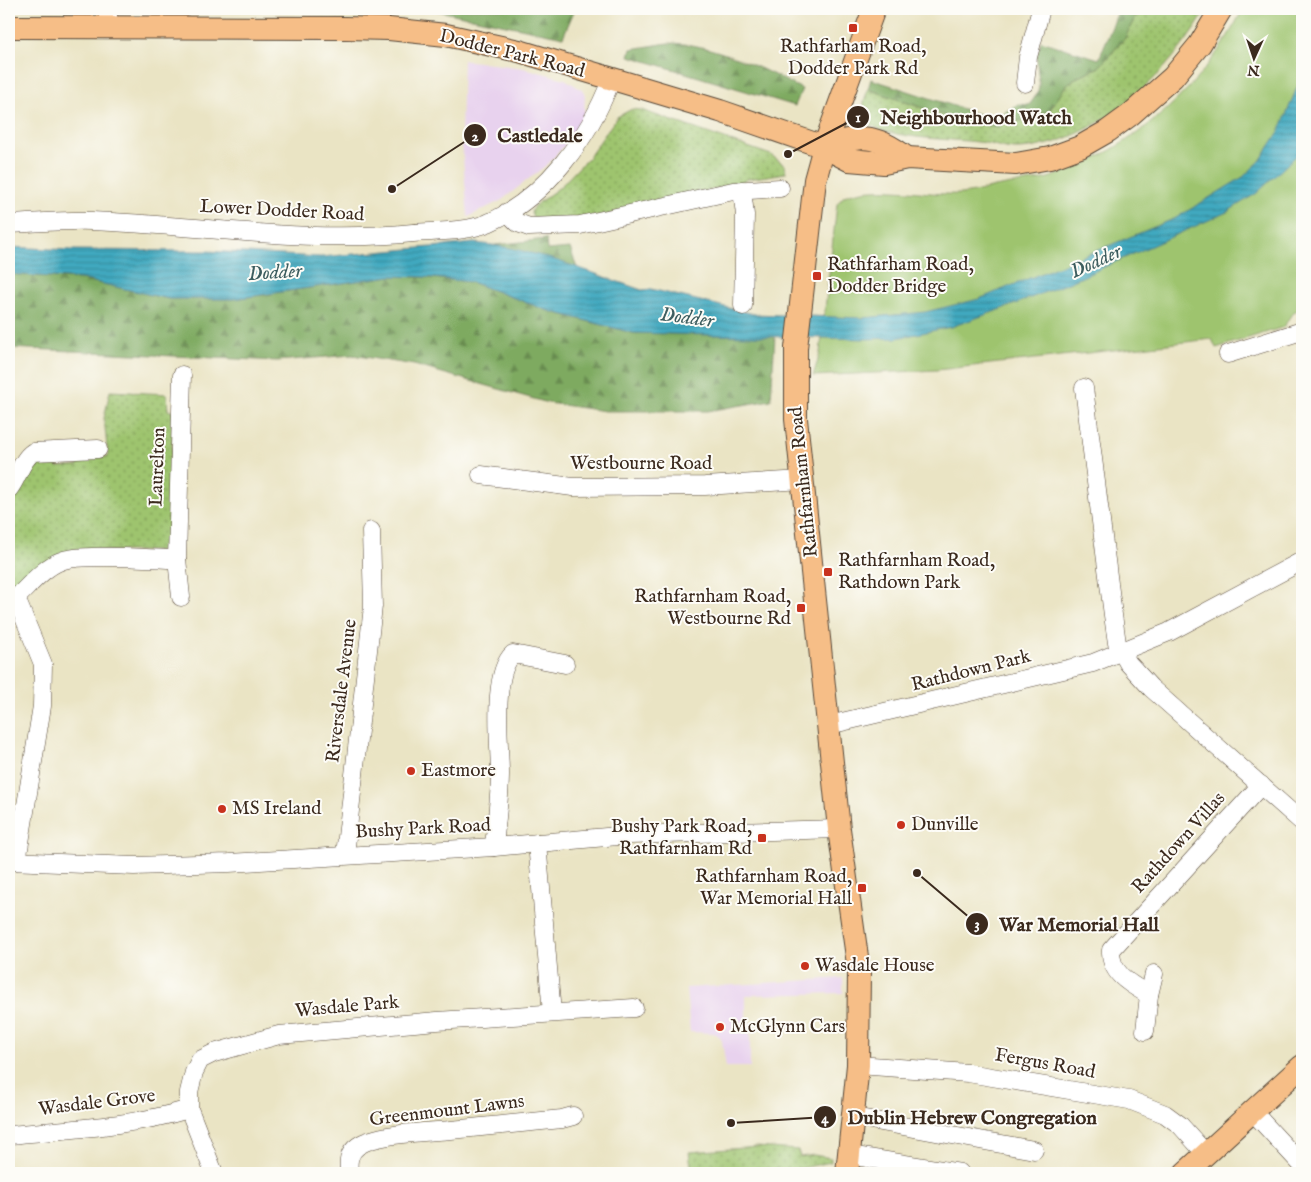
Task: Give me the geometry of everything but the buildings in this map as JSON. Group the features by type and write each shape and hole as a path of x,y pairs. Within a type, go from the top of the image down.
{"main road":[{"name":"Rathfarnham Road","path":"848,1164 858,1065 859,970 839,829 796,419 796,348 813,191 824,147 874,9"},
{"path":"824,147 851,138 886,142 907,158 1016,164 1050,158 1080,147 1108,131 1160,90 1200,44 1221,9"},
{"name":"Dodder Park Road","path":"9,27 108,18 422,32 509,49 720,111 824,147"},
{"path":"1185,1173 1302,1066"}],"street":[{"path":"1025,83 1028,57 1041,9"},
{"name":"Lower Dodder Road","path":"9,224 90,221 356,238 476,226 489,222 507,212 538,189 562,166 592,124 611,80"},
{"path":"507,212 518,222 528,227 580,225 742,190 780,188"},
{"path":"742,190 745,216 743,306"},
{"path":"1228,354 1302,331"},
{"name":"Laurelton","path":"181,597 177,559 182,376"},
{"path":"1084,388 1113,615 1117,642 1122,652 1128,663 1151,688 1302,822"},
{"path":"9,488 18,478 27,456 33,452 98,449"},
{"name":"Westbourne Road","path":"481,475 573,487 705,486 803,480"},
{"name":"Riversdale Avenue","path":"344,855 373,606 371,532"},
{"path":"13,861 42,706 44,664 12,595 61,560 82,558 177,559"},
{"name":"Rathdown Park","path":"829,726 1093,662 1122,652 1169,632 1302,561"},
{"path":"494,847 500,774 497,722 502,676 507,660 513,654 565,664"},
{"name":"Rathdown Villas","path":"1149,995 1128,983 1116,972 1111,959 1111,950 1261,785"},
{"name":"Bushy Park Road","path":"13,861 134,866 229,863 494,847 629,835 839,829"},
{"path":"537,843 552,1013"},
{"path":"1145,1031 1149,995 1154,974"},
{"name":"Wasdale Park","path":"189,1109 189,1092 194,1072 200,1060 229,1047 256,1040 288,1034 634,1008"},
{"name":"Fergus Road","path":"858,1065 968,1073 1129,1100 1165,1114 1180,1125 1206,1154"},
{"path":"189,1109 214,1173"},
{"name":"Wasdale Grove","path":"9,1134 108,1126 159,1118 189,1109"},
{"path":"1253,1112 1302,1165"},
{"name":"Greenmount Lawns","path":"349,1173 348,1160 351,1152 363,1143 372,1140 406,1134 562,1119 573,1116"},
{"path":"854,1117 1034,1150"},
{"path":"848,1164 960,1173"}],"shaded area":[{"path":"463,60 523,68 565,79 585,92 584,115 573,136 549,163 502,200 468,217 461,134"},
{"name":"McGlynn Cars","path":"843,978 843,993 746,995 746,1020 750,1021 750,1067 726,1067 722,1041 719,1036 713,1033 690,1032 686,988"}],"green space":[{"path":"429,9 575,9 563,37"},
{"path":"1119,9 1139,9 1125,38 1099,67 1077,77 1066,85 1050,110 1019,121 1008,120 998,127 960,121 868,89 871,79 994,119 1018,104 1029,105 1034,98 1039,88 1037,58 1041,41 1099,59"},
{"path":"1139,9 1207,9 1180,49 1148,85 1110,115 1089,128 1067,138 1037,147 1014,149 983,143 888,132 875,128 867,122 863,114 863,106 868,89 960,121 1019,121 1050,110 1066,85 1077,77 1099,67 1125,38"},
{"path":"1243,9 1302,9 1302,305 1289,318 1284,327 1216,348 1212,339 937,370 813,376 820,353 837,204 844,196 872,190 961,194 1046,179 1082,165 1111,150 1164,112 1208,65 1227,38"},
{"path":"668,43 703,47 720,52 770,73 802,89 795,106 629,56 631,49"},
{"path":"632,109 641,110 771,155 785,165 786,173 748,179 736,184 661,203 608,214 582,218 533,218 531,212 534,206 560,187 589,157 617,117"},
{"path":"546,239 547,250 570,248 577,268 495,245"},
{"path":"9,274 81,279 169,299 234,299 390,276 471,282 549,311 633,333 775,336 771,400 708,411 605,411 548,403 414,365 352,355 277,361 9,348"},
{"path":"110,391 167,394 168,410 173,412 169,540 159,551 71,551 19,583 9,582 9,495 19,490 22,486 29,476 35,460 53,459 58,467 77,466 85,456 108,457 104,418"},
{"path":"757,1147 798,1150 800,1157 814,1155 831,1158 831,1162 779,1173 711,1173 710,1169 692,1173 689,1152"}],"water":[{"name":"Dodder","path":"1302,75 1302,144 1297,155 1257,193 1227,212 1073,281 951,327 897,338 864,339 633,333 549,311 471,282 423,277 390,276 234,299 169,299 81,279 9,274 9,247 72,250 208,251 321,257 474,243 495,245 538,255 642,290 651,289 754,314 863,318 925,312 979,299 1176,218 1243,177 1260,161 1280,130"}],"place":[{"name":"Rathfarham Road, Dodder Park Rd","path":"853,28"},
{"name":"Neighbourhood Watch","path":"788,154"},
{"name":"Castledale","path":"392,189"},
{"name":"Rathfarham Road, Dodder Bridge","path":"817,276"},
{"name":"Rathfarnham Road, Rathdown Park","path":"828,572"},
{"name":"Rathfarnham Road, Westbourne Rd","path":"801,608"},
{"name":"Eastmore","path":"411,771"},
{"name":"MS Ireland","path":"222,809"},
{"name":"Dunville","path":"901,825"},
{"name":"Bushy Park Road, Rathfarnham Rd","path":"762,838"},
{"name":"War Memorial Hall","path":"917,873"},
{"name":"Rathfarnham Road, War Memorial Hall","path":"862,888"},
{"name":"Wasdale House","path":"805,966"},
{"name":"McGlynn Cars","path":"720,1027"},
{"name":"Dublin Hebrew Congregation","path":"731,1123"}]}
